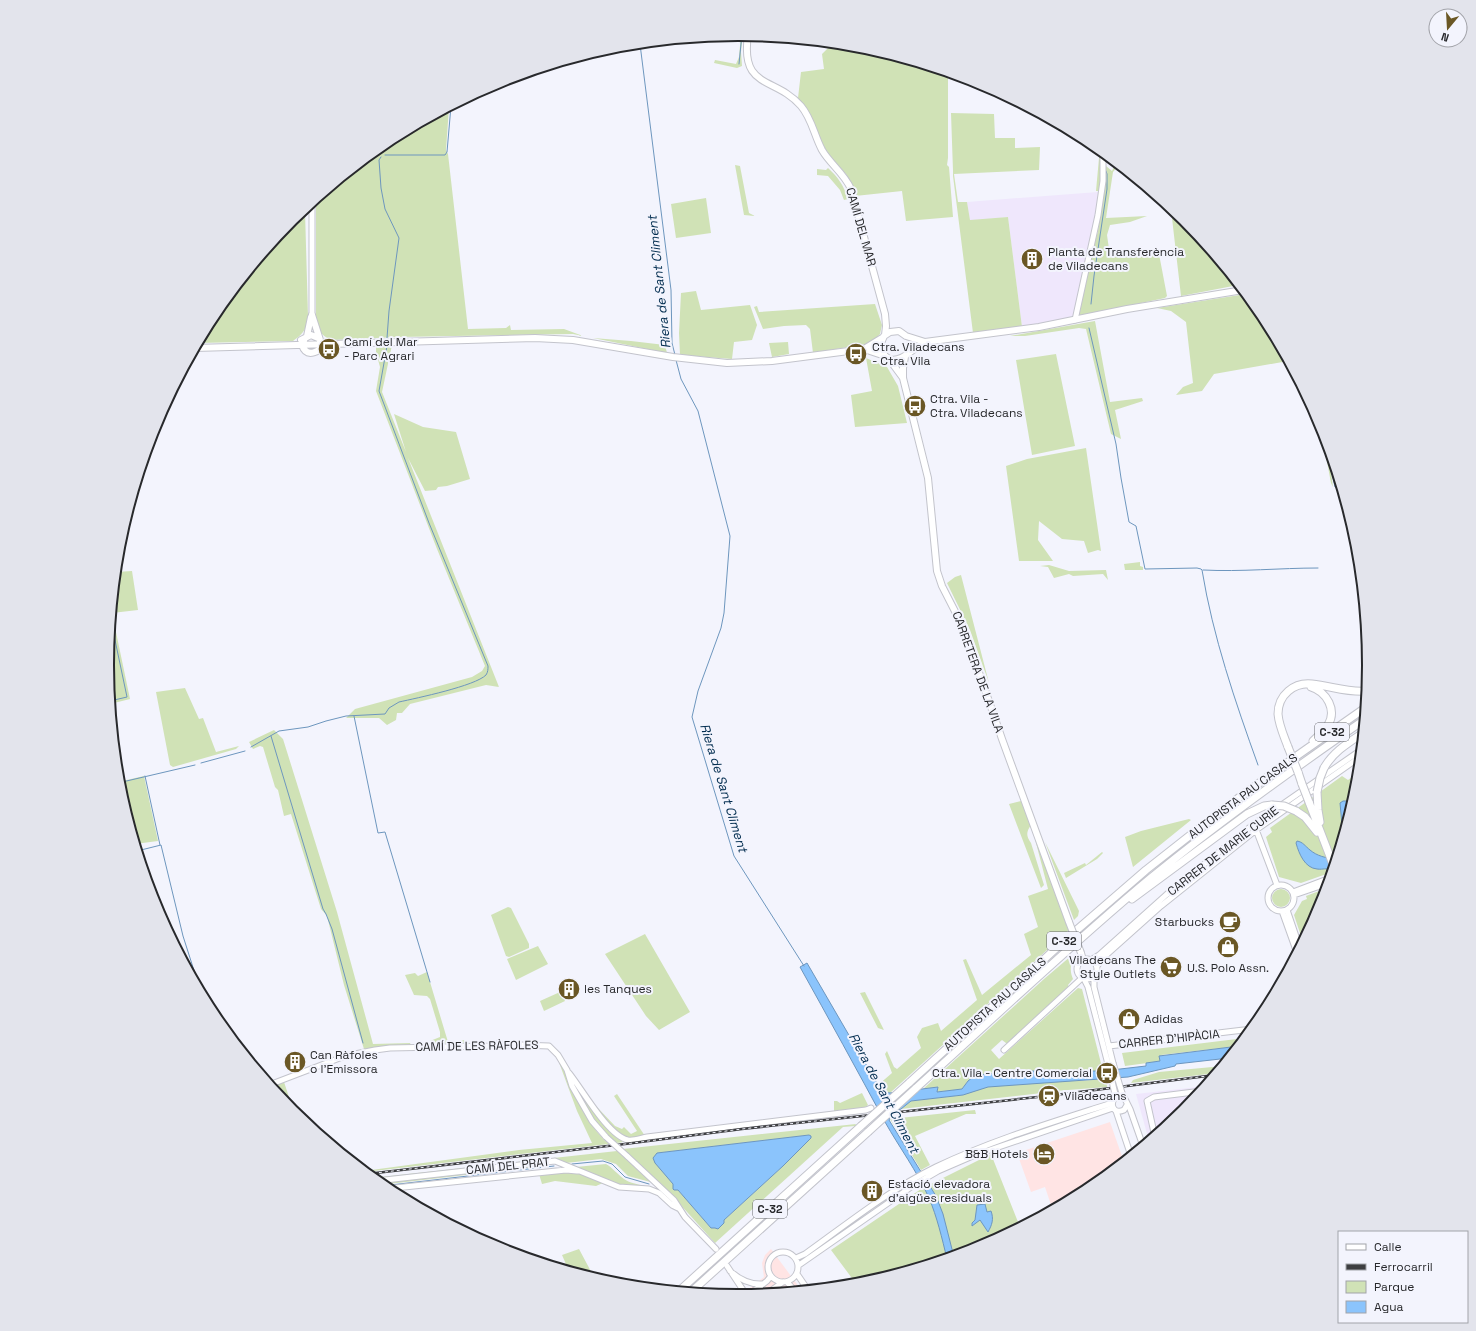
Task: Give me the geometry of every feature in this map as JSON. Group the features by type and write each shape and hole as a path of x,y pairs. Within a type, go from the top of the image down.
{"highway":[{"path":"1331,860 1282,733 1278,713 1283,697 1291,689 1300,685 1309,684 1345,691 1361,691"},
{"path":"1291,689 1305,686 1317,690 1328,700 1331,710 1330,720 1325,728 1298,755"},
{"name":"AUTOPISTA PAU CASALS","path":"683,1288 1064,941 1119,893 1226,808 1360,711"},
{"name":"AUTOPISTA PAU CASALS","path":"695,1289 1152,877 1222,822 1359,723"},
{"path":"1324,842 1318,810 1317,792 1324,768 1333,755 1358,737"},
{"path":"1107,916 1144,892 1247,814 1264,806 1284,806 1296,811 1305,817 1324,842"}],"main road":[{"name":"CAMÍ DEL MAR","path":"748,41 747,55 752,71 762,80 786,93 802,107 808,116 822,149 848,184 853,194 885,314 886,326 884,337"},
{"path":"200,348 294,345 320,347 328,344 542,338 584,342 682,359 717,362 756,362 864,349 891,332 899,332 906,336 925,342 1039,327 1127,309 1237,291"},
{"name":"CAMÍ DEL MAR","path":"885,314 890,323 899,332"},
{"path":"302,345 306,337 312,315"},
{"path":"312,315 320,347"},
{"path":"294,345 306,337 314,335 318,338"},
{"path":"903,378 903,368 910,346 906,336"},
{"path":"884,337 881,348 903,378"},
{"path":"864,349 897,360 925,342"},
{"name":"CARRETERA DE LA VILA","path":"903,378 929,483 937,571 942,586 964,629 1004,746 1083,960"}],"street":[{"path":"1075,320 1098,215 1103,182 1103,159"},
{"path":"312,209 312,315"},
{"name":"CARRER DE MARIE CURIE","path":"1091,960 1166,895 1254,824 1356,753"},
{"name":"CARRER DE MARIE CURIE","path":"1097,966 1104,957 1161,906 1256,830 1355,761"},
{"path":"1254,824 1276,885"},
{"path":"1293,893 1324,881"},
{"path":"1276,885 1284,885 1293,893 1293,904 1284,911 1278,911 1271,907 1268,900 1269,892 1276,885"},
{"path":"1293,893 1322,885"},
{"path":"1284,911 1298,943"},
{"path":"1284,911 1295,947"},
{"path":"1130,1152 1114,1103 1111,1063 1109,1046 1094,987 1094,977 1097,966 1091,960 1083,960 1079,963 1077,970 1078,974 1083,978 1089,989 1111,1063 1142,1142"},
{"path":"1083,978 1090,979 1094,977"},
{"path":"1004,1050 1083,978"},
{"name":"CARRER D'HIPÀCIA","path":"1109,1046 1244,1031"},
{"name":"CAMÍ DE LES RÀFOLES","path":"274,1083 345,1056 390,1048 489,1046 496,1044 548,1046 558,1055 567,1070 572,1086 599,1130 674,1200 678,1208"},
{"path":"567,1070 599,1117 623,1139 630,1141 647,1137 858,1111 871,1108"},
{"path":"1154,1131 1147,1101 1154,1097 1194,1092"},
{"path":"796,1258 805,1254 878,1201 936,1169 1114,1103 1123,1096"},
{"path":"1114,1103 1123,1111 1127,1105"},
{"name":"CAMÍ DEL PRAT","path":"384,1180 555,1161 619,1187 649,1189 659,1193 672,1205 678,1208"},
{"path":"396,1188 566,1170 585,1172"},
{"path":"799,1265 913,1183"},
{"path":"678,1208 716,1250"},
{"path":"774,1289 785,1282 794,1277 797,1274 799,1265 796,1258 786,1252 782,1252 774,1254 768,1264 769,1272 775,1279 785,1282 791,1288"},
{"path":"743,1290 729,1268 744,1281 755,1284 763,1284"},
{"path":"797,1274 806,1286"},
{"path":"756,1290 771,1276"}],"shaded area":[{"path":"1098,192 1095,216 1075,318 1022,327 1008,217 970,221 967,202"},
{"path":"1199,1087 1180,1107 1148,1137 1136,1094"},
{"path":"1110,1122 1122,1157 1085,1185 1051,1205 1045,1187 1031,1192 1017,1153"},
{"path":"771,1249 799,1287 747,1290 764,1277 762,1263 765,1255"}],"green space":[{"path":"740,41 742,41 742,66 737,68 714,63 715,60 736,64 739,57"},
{"path":"829,47 860,53 900,62 948,78 947,165 949,167 953,217 906,221 902,191 855,196 846,174 830,156 820,141 813,120 798,98 801,72 824,69 822,54"},
{"path":"449,112 446,150 448,154 468,329 506,328 510,325 511,330 564,329 583,336 573,334 399,337 331,340 324,336 320,331 316,318 316,205 358,170 391,146"},
{"path":"951,113 994,114 995,138 1015,138 1015,148 1040,147 1039,170 954,174 958,202 967,202 970,220 1008,217 1022,327 973,333 953,176"},
{"path":"1100,157 1101,158 1101,174 1099,191 1096,191"},
{"path":"735,165 740,166 749,213 755,216 744,215"},
{"path":"1106,166 1112,171 1114,167 1116,169 1113,172 1106,218 1147,216 1130,222 1110,225 1107,235 1110,256 1159,254 1167,296 1165,298 1079,316 1092,252 1098,231 1104,171"},
{"path":"828,168 840,182 848,199 844,200 840,190 828,176 817,175 817,169 826,170"},
{"path":"706,198 711,233 676,238 671,204"},
{"path":"305,215 308,316 302,333 293,341 204,343 243,285 268,254"},
{"path":"1172,218 1180,224 1208,254 1233,286 1181,296"},
{"path":"696,291 701,310 750,305 757,325 752,340 734,342 732,359 680,355 679,333 681,293"},
{"path":"1240,295 1284,362 1214,374 1202,391 1176,395 1183,387 1193,383 1186,322 1171,311 1157,308"},
{"path":"875,304 882,325 880,334 871,343 813,353 810,329 806,325 763,329 754,307 757,306 759,312"},
{"path":"1095,321 1110,402 1142,398 1143,401 1115,410 1121,439 1111,434 1086,329 1079,328 1025,336 1010,336"},
{"path":"593,338 665,345 667,353"},
{"path":"788,342 789,354 772,357 769,343"},
{"path":"392,345 382,392 406,452 394,414 423,427 456,432 470,479 447,486 438,487 436,490 425,491 408,458 499,687 486,685 410,704 402,713 397,713 396,720 387,725 379,718 346,718 355,709 472,677 482,671 485,666 437,549 376,391 380,367 376,346"},
{"path":"1056,354 1075,446 1032,455 1016,360"},
{"path":"866,358 887,367 898,386 907,423 855,427 851,395 872,391"},
{"path":"1086,448 1101,551 1098,550 1088,553 1084,541 1062,539 1039,521 1038,540 1053,561 1019,561 1006,466 1027,459"},
{"path":"1326,457 1331,471 1333,487"},
{"path":"1140,562 1140,566 1143,567 1143,570 1125,570 1124,564"},
{"path":"1049,565 1069,571 1106,570 1108,580 1103,574 1073,576 1069,574 1054,578 1048,567 1040,566"},
{"path":"132,571 138,610 116,613 121,572"},
{"path":"961,575 989,683 970,630 947,583 955,577"},
{"path":"115,627 130,699 115,703"},
{"path":"185,688 199,719 203,718 216,752 239,746 236,749 173,767 170,765 156,692"},
{"path":"274,730 283,739 337,912 373,1044 410,1043 411,1045 364,1049 344,985 327,916 321,909 291,814 284,816 278,790 275,787 263,747 260,746 253,749 249,742"},
{"path":"144,776 158,841 140,843 124,781"},
{"path":"1342,776 1348,780 1353,777 1341,827 1326,874 1301,883 1279,877 1266,837 1272,832 1270,828"},
{"path":"1021,801 1031,825 1027,832 1027,836 1031,843 1044,885 1041,888 1009,804"},
{"path":"1189,819 1191,820 1133,867 1125,837 1141,831"},
{"path":"1035,839 1069,930 890,1093 884,1092 878,1085 892,1073 885,1054 887,1051 894,1067 897,1069 921,1048 917,1037 922,1028 938,1023 941,1031 977,1000 963,960 966,959 982,995 1031,955 1024,934 1038,927 1028,896 1048,889"},
{"path":"1045,842 1079,911 1078,916 1074,920"},
{"path":"1102,852 1103,853 1097,859 1066,878 1064,873 1085,863 1086,865"},
{"path":"1277,889 1285,889 1290,894 1288,905 1285,907 1277,907 1272,902 1272,894"},
{"path":"1320,891 1301,936 1294,915 1302,901 1307,899 1306,896"},
{"path":"508,907 511,908 529,944 529,948 509,957 506,956 491,915"},
{"path":"645,934 690,1012 659,1030 646,1016 605,954"},
{"path":"538,946 548,964 516,980 507,959"},
{"path":"1071,956 1073,958 1071,964 1071,974 1073,979 1068,985 1069,987 1009,1043 1002,1040 991,1050 999,1059 1078,988 1082,989 1103,1071 1033,1071 985,1074 973,1077 962,1089 937,1092 938,1087 923,1089 1044,979"},
{"path":"427,972 448,1042 465,1040 467,1043 430,1044 430,1041 440,1037 440,1032 430,999 427,996 414,995 405,975 415,973 418,976"},
{"path":"560,992 565,1001 544,1011 540,1001"},
{"path":"865,992 884,1030 878,1028 860,993"},
{"path":"1238,1039 1232,1047 1161,1055 1162,1061 1125,1066 1122,1053"},
{"path":"557,1057 585,1115 609,1144 372,1171 371,1170 519,1150 592,1143 577,1111"},
{"path":"1216,1067 1211,1074 1131,1083 1133,1080 1159,1072"},
{"path":"1106,1079 1107,1087 1055,1091 1055,1088 1042,1089 1042,1093 901,1109 911,1101 963,1095 983,1085 1024,1081 1078,1081"},
{"path":"284,1082 290,1101 275,1085"},
{"path":"576,1085 589,1106 623,1142 617,1143 601,1130 592,1118 575,1086"},
{"path":"862,1093 868,1105 864,1108 834,1112 834,1101 840,1103"},
{"path":"617,1094 645,1136 623,1137 592,1105 596,1106 615,1126 622,1129 624,1127 631,1134 637,1131 614,1096"},
{"path":"975,1110 976,1114 966,1114 915,1136 930,1165 921,1170 890,1119"},
{"path":"856,1124 855,1126 843,1127 715,1243 678,1202 623,1149","holes":["809,1135 811,1138 783,1166 724,1220 724,1223 711,1228 678,1190 674,1190 673,1184 657,1153"]},
{"path":"617,1151 654,1183 628,1176 616,1164 601,1159 566,1163 556,1159 383,1179 380,1177"},
{"path":"991,1154 1019,1223 939,1257 900,1269 853,1279 831,1250 921,1189"},
{"path":"542,1164 550,1165 389,1184 386,1181"},
{"path":"606,1164 626,1180 647,1188 612,1184 576,1167"},
{"path":"566,1171 578,1173 603,1183 596,1186 555,1181 542,1184 539,1174"},
{"path":"579,1249 592,1272 567,1266 562,1255"}],"water":[{"path":"1343,801 1347,802 1342,824 1340,803"},
{"path":"1297,841 1301,842 1313,852 1331,858 1328,869 1317,869 1309,866 1303,860 1299,852 1296,843"},
{"path":"807,963 878,1085 884,1092 890,1093 938,1087 937,1092 962,1089 973,1077 985,1074 1033,1071 1103,1071 1146,1066 1146,1063 1160,1061 1159,1056 1232,1047 1223,1059 1176,1064 1175,1066 1128,1077 988,1087 963,1095 911,1101 901,1109 893,1112 889,1120 936,1196 943,1214 953,1252 946,1254 937,1220 924,1188 885,1122 800,967"},
{"path":"809,1135 811,1138 724,1220 724,1223 718,1229 711,1228 678,1190 673,1189 673,1184 655,1163 653,1158 657,1153"},
{"path":"985,1204 987,1212 991,1211 992,1217 988,1232 980,1220 972,1226 972,1223 975,1220 977,1205"}],"waterway":[{"path":"739,64 741,41"},
{"name":"Riera de Sant Climent","path":"641,49 671,290 672,343 675,355"},
{"path":"385,155 445,155 447,152 451,111"},
{"path":"381,157 379,160 381,188 385,209 399,238 389,311 387,338"},
{"path":"1091,304 1107,189 1106,171"},
{"path":"1089,328 1116,444 1129,522 1136,526 1145,569 1197,568 1202,570 1218,644 1258,765"},
{"path":"251,747 279,731 308,727 346,716 385,714 389,708 399,702 432,695 458,687 480,679 487,673 488,666 429,523 379,391 387,346"},
{"name":"Riera de Sant Climent","path":"676,360 681,379 698,411 730,536 724,613 721,628 698,691 692,717 734,856 804,966"},
{"path":"1333,479 1336,487"},
{"path":"1203,570 1232,571 1318,568"},
{"path":"115,638 127,697 115,700"},
{"path":"354,716 378,833 385,832 430,982"},
{"path":"271,736 323,909 332,929 363,1043"},
{"path":"201,763 245,751"},
{"path":"124,782 195,765"},
{"path":"145,776 160,845"},
{"path":"142,850 161,845 183,936 195,975"},
{"path":"572,1164 603,1161 612,1164 625,1177 649,1184"},
{"path":"391,1185 554,1166"}],"railway":[{"path":"375,1173 742,1129 1047,1096 1209,1076"}],"place":[{"name":"Planta de Transferència de Viladecans","path":"1032,259"},
{"name":"Camí del Mar - Parc Agrari","path":"329,349"},
{"name":"Ctra. Viladecans - Ctra. Vila","path":"856,354"},
{"name":"Ctra. Vila - Ctra. Viladecans","path":"915,406"},
{"name":"Starbucks","path":"1230,922"},
{"name":"U.S. Polo Assn.","path":"1228,947"},
{"name":"Viladecans The Style Outlets","path":"1171,967"},
{"name":"les Tanques","path":"569,989"},
{"name":"Adidas","path":"1129,1019"},
{"name":"Can Ràfoles o l'Emissora","path":"295,1062"},
{"name":"Ctra. Vila - Centre Comercial","path":"1107,1073"},
{"name":"Viladecans","path":"1049,1096"},
{"name":"B&B Hotels","path":"1044,1154"},
{"name":"Estació elevadora d'aigües residuals","path":"872,1191"}]}
